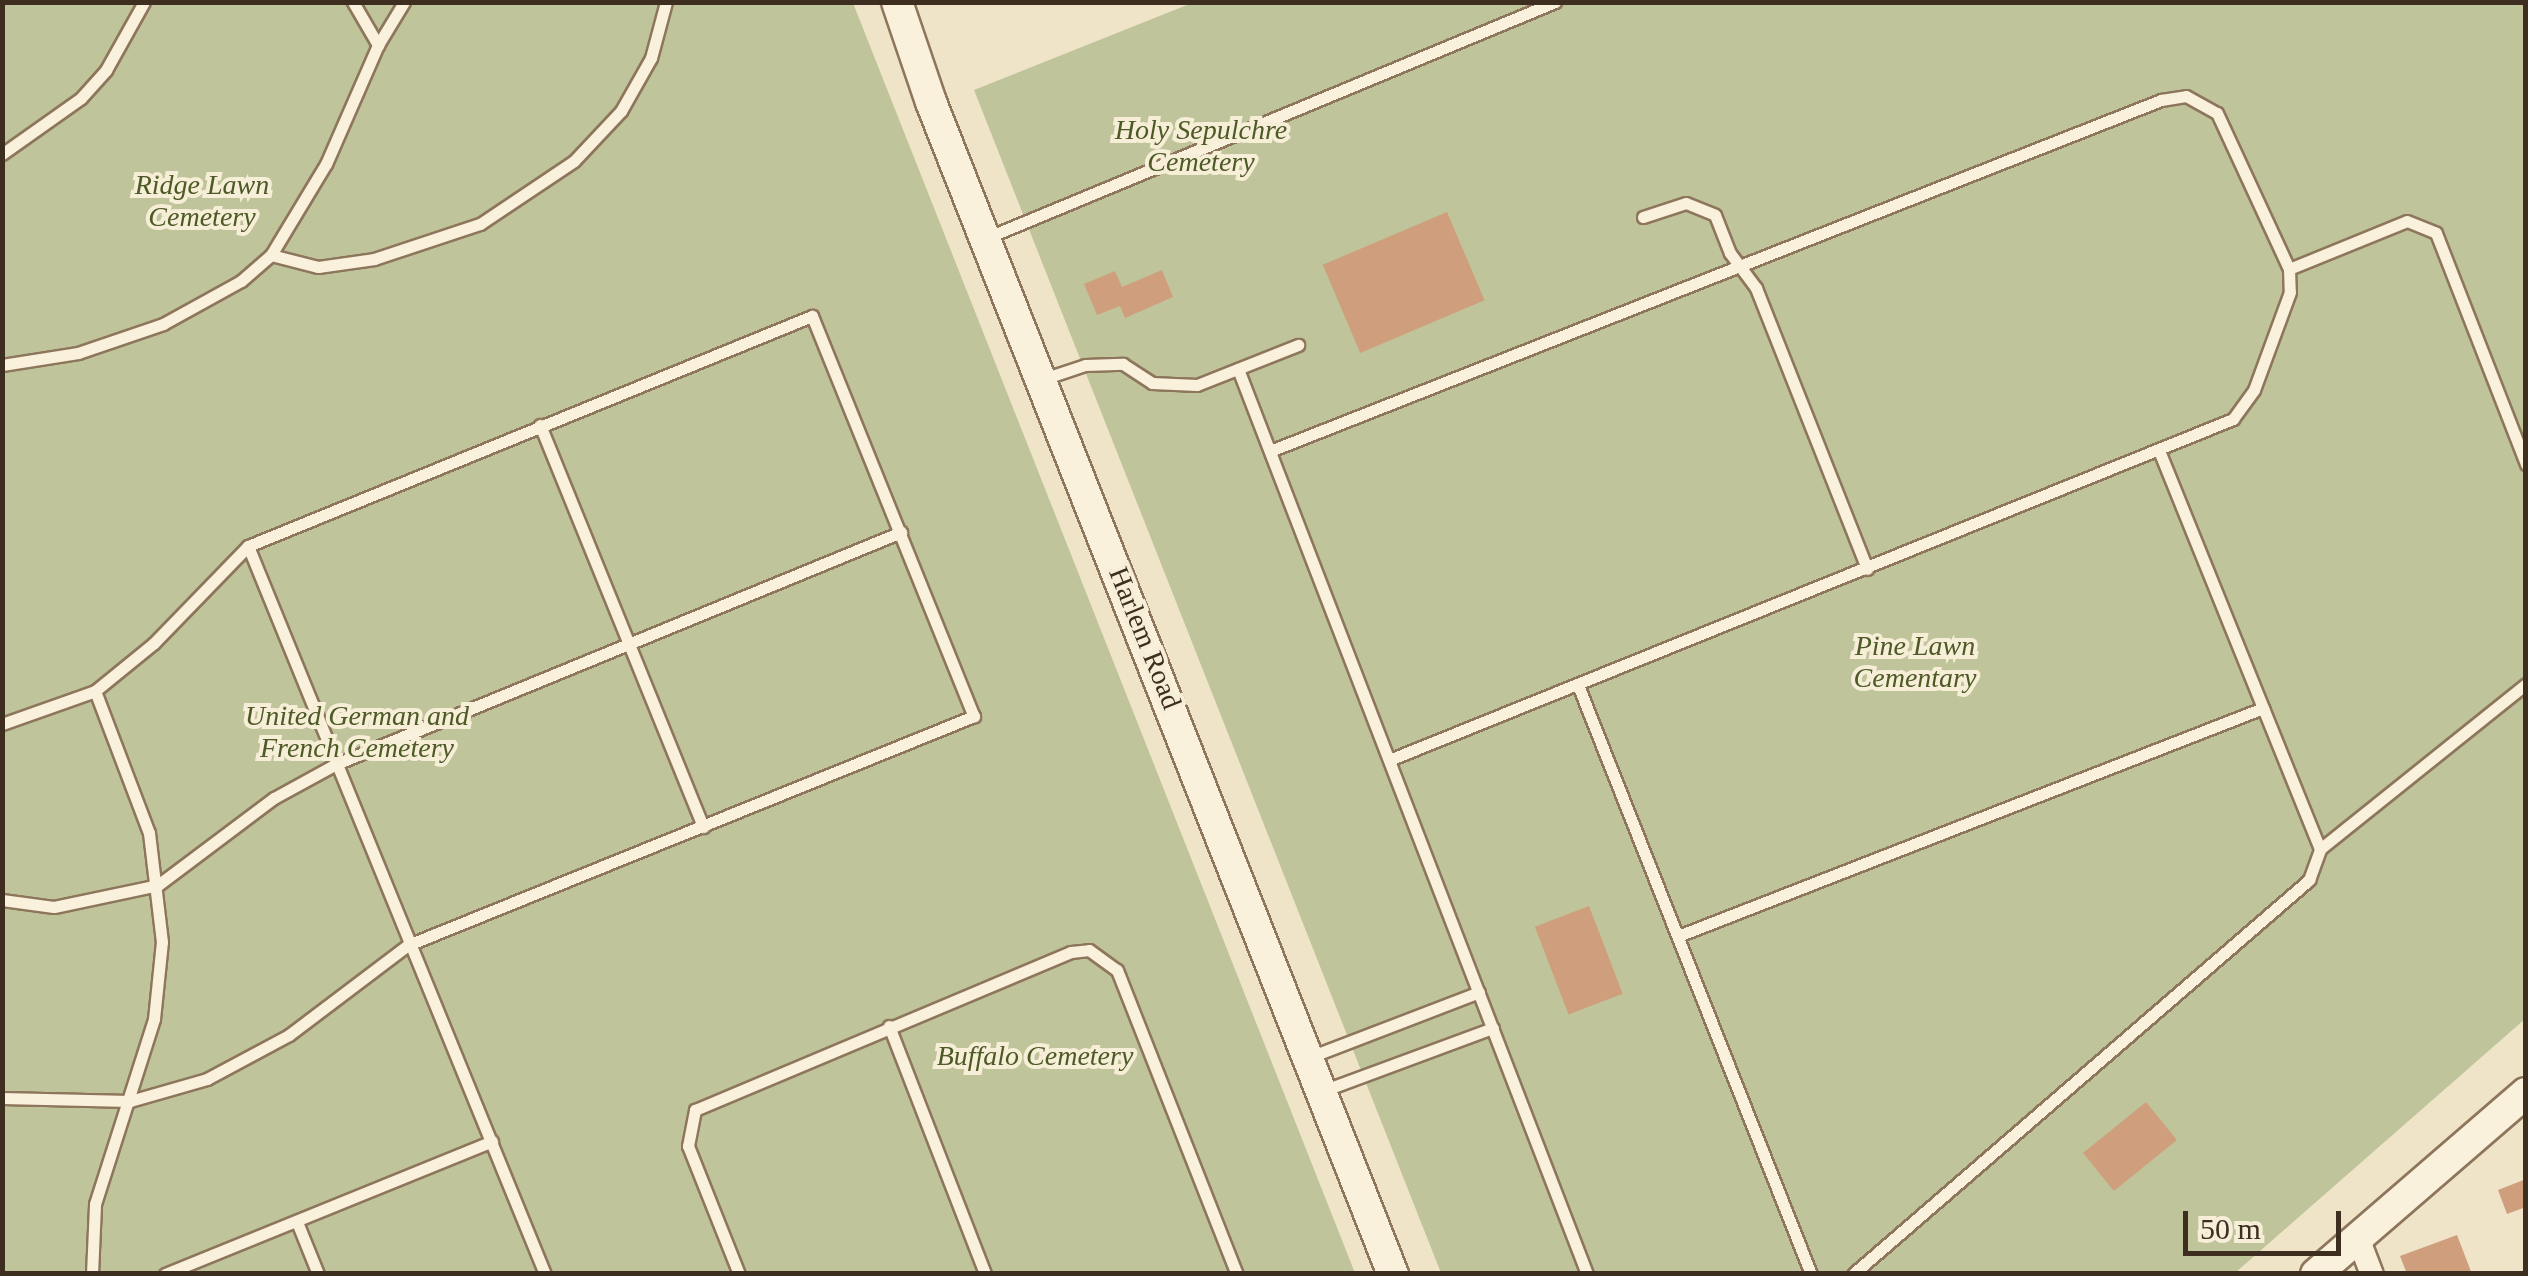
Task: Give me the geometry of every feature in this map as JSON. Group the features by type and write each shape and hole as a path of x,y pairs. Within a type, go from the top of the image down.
{"main road":[{"name":"Harlem Road","path":"898,2 986,238 1392,1274"},
{"path":"2316,1274 2526,1092"}],"street":[{"path":"2358,1238 2372,1274"}],"lane":[{"path":"2,154 82,98 106,70 144,2"},
{"path":"353,2 378,45"},
{"path":"2,366 78,353 163,324 241,281 271,256 326,164 378,45 404,2"},
{"path":"271,256 318,267 374,259 435,244 523,198 574,161 621,111 651,58 666,2"},
{"path":"986,238 1555,2"},
{"path":"1270,451 2161,100 2186,96 2217,113 2289,269 2290,292 2254,390 2233,419 2160,452 1390,760"},
{"path":"1644,217 1686,203 1714,215 1730,254 1744,265 1866,570"},
{"path":"2289,269 2407,221 2436,233 2526,464"},
{"path":"2,724 95,691 154,643 248,546 812,316 974,716 408,945 247,1062 130,1102 2,1098"},
{"path":"1042,380 1085,365 1123,364 1152,383 1198,385 1298,345"},
{"path":"1238,369 1587,1274"},
{"path":"540,425 703,827"},
{"path":"2160,452 2320,849"},
{"path":"2,900 54,907 158,885 274,798 336,764 901,532"},
{"path":"248,546 545,1274"},
{"path":"1853,1274 2309,880 2320,849 2526,684"},
{"path":"1578,685 1812,1274"},
{"path":"92,1274 95,1204 154,1019 162,942 158,885 148,833 95,691"},
{"path":"1678,936 2264,708"},
{"path":"739,1274 688,1146 689,1120 705,1102 1070,952 1100,954 1117,970 1237,1274"},
{"path":"1308,1058 1479,992"},
{"path":"889,1026 985,1274"},
{"path":"1321,1092 1493,1028"},
{"path":"165,1274 492,1141"},
{"path":"297,1222 318,1274"}],"green space":[{"name":"United German and French Cemetery","path":"2,3 853,3 1355,1273 3,1273"},
{"name":"Pine Lawn Cementary","path":"1192,3 2525,3 2525,1019 2235,1273 1441,1273 974,90"}],"building":[{"path":"1447,212 1485,300 1360,353 1323,265"},
{"path":"1162,270 1173,297 1125,318 1120,306 1097,315 1084,284 1115,271 1122,287"},
{"path":"1589,906 1623,994 1569,1015 1535,927"},
{"path":"2146,1102 2177,1140 2114,1191 2083,1153"},
{"path":"2526,1179 2526,1207 2507,1214 2498,1190"},
{"path":"2457,1235 2472,1274 2407,1274 2400,1256"}],"park label":[{"name":"Holy Sepulchre Cemetery","path":"1201,146"},
{"name":"Ridge Lawn Cemetery","path":"202,201"},
{"name":"Buffalo Cemetery","path":"1035,1056"}]}
